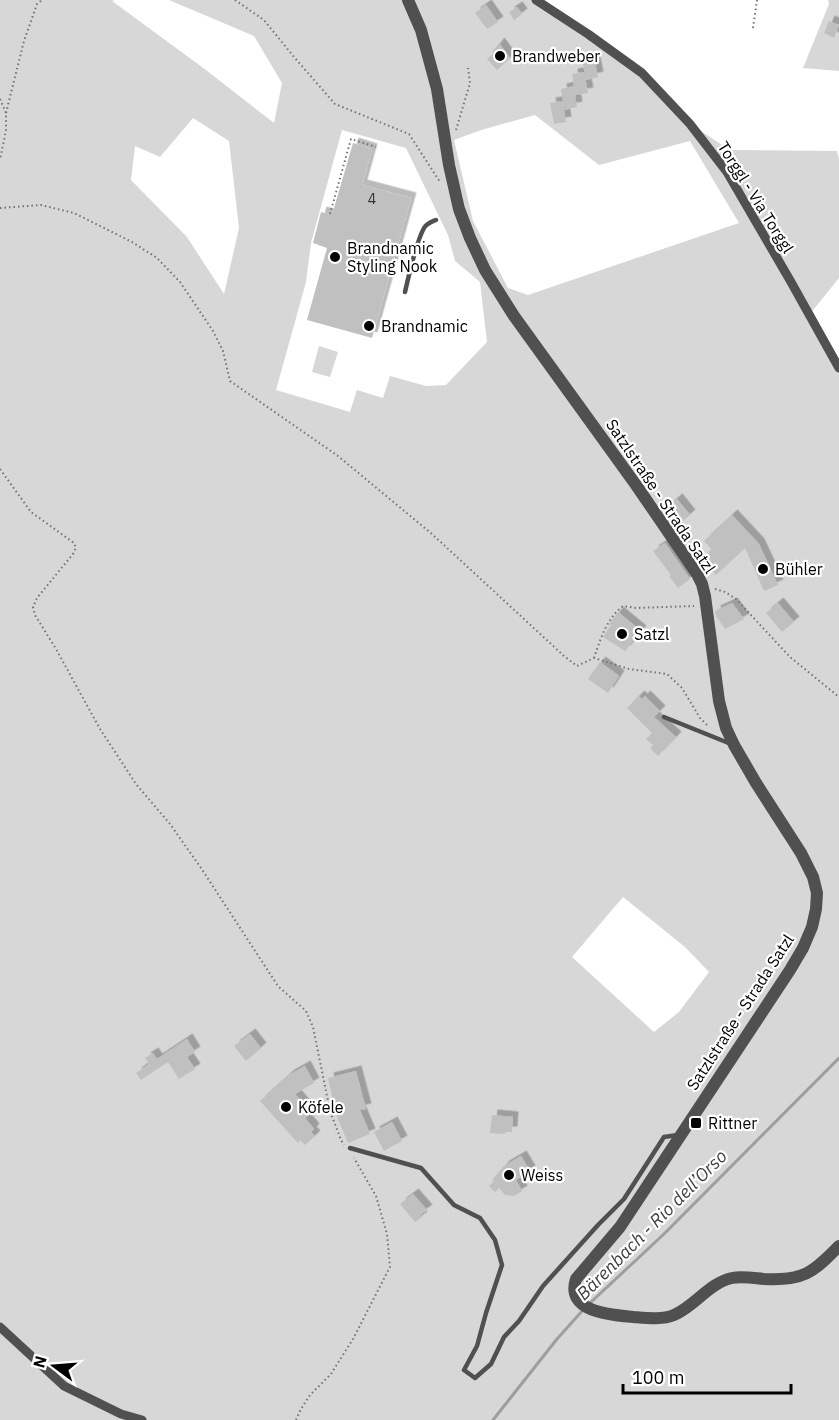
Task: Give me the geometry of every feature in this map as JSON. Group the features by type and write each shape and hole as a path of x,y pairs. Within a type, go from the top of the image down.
{"street":[{"name":"Satzlstraße - Strada Satzl","path":"408,0 421,30 437,89 449,165 459,209 470,238 485,270 514,316 697,574 702,584 719,701 726,728 756,783 801,853 813,877 817,893 812,927 790,970 620,1227 576,1279 573,1287 574,1294 580,1303 589,1309 616,1315 653,1318 672,1316 688,1307 719,1282 732,1278 792,1279 809,1273 839,1246"},
{"name":"Torggl - Via Torggl","path":"536,0 642,73 690,124 726,172 839,368"},
{"path":"0,1327 64,1386 121,1414 142,1420"}],"lane":[{"path":"405,292 420,237 429,222 436,220"},
{"path":"664,717 734,746"},
{"name":"Satzlstraße - Strada Satzl","path":"350,1148 421,1168 454,1205 480,1218 495,1240 502,1265 477,1346 464,1370 475,1378 491,1364 504,1337 519,1321 543,1286 624,1199 664,1137 680,1135"}],"path":[{"path":"0,160 6,129 6,113 24,41 37,4 42,0"},
{"path":"235,0 264,20 335,104 409,134 441,183"},
{"path":"753,28 757,0"},
{"path":"444,138 454,134 458,127 470,83 468,69"},
{"path":"0,99 6,113"},
{"path":"330,214 351,139 376,147"},
{"path":"0,208 41,205 74,213 132,242 157,258 180,282 213,331 224,351 230,381 338,456 432,534 577,666 594,658 629,669 667,674 682,688 700,718 714,732"},
{"path":"0,469 31,512 74,543 76,548 37,598 33,607 35,615 99,729 136,784 170,824 195,859 278,986 306,1011 313,1027 330,1111 340,1140 350,1148 376,1196 387,1234 390,1267 353,1339 331,1374 310,1395 296,1420"}],"shaded area":[{"path":"0,0 115,0 112,1 274,123 282,83 254,36 169,0 536,0 642,73 690,124 730,150 837,151 839,159 839,278 809,315 839,368 839,1420 0,1420","holes":["535,115 599,165 690,141 739,223 528,295 508,288 473,221 454,140","193,118 229,141 239,228 224,294 187,237 131,180 135,146 160,157","342,130 406,148 448,235 455,261 480,282 487,342 446,385 426,386 390,376 383,398 357,390 350,412 276,390 306,282 311,243","623,897 685,947 709,972 679,1012 654,1032 572,957"]},
{"path":"828,0 839,0 839,71 803,68 829,4"},
{"path":"319,346 338,352 330,377 312,372"}],"building":[{"path":"486,5 498,22 487,29 475,13"},
{"path":"517,7 522,14 514,20 509,12"},
{"path":"829,21 839,25 834,38 824,33"},
{"name":"Brandweber","path":"499,43 510,58 497,70 487,59 494,53 492,52"},
{"path":"594,57 598,77 586,80 582,59"},
{"path":"584,72 588,93 575,95 577,107 564,110 566,122 554,124 550,103 563,101 561,89 574,86 572,74"},
{"path":"353,143 372,149 362,185 411,198 372,338 307,320 327,248 313,243 321,212 332,215"},
{"path":"677,499 690,515 678,525 665,509"},
{"path":"732,515 759,544 778,585 764,591 745,548 716,575 702,559 712,550 704,541"},
{"path":"665,543 690,579 678,588 653,551"},
{"path":"732,603 744,619 725,629 715,611"},
{"path":"778,603 794,622 782,632 766,613"},
{"name":"Satzl","path":"618,612 641,631 625,651 603,637"},
{"path":"600,662 619,676 608,693 588,679"},
{"path":"639,696 642,699 645,696 660,711 654,717 676,737 658,756 650,748 653,745 646,739 652,733 627,708"},
{"path":"250,1034 261,1048 246,1061 234,1046"},
{"path":"187,1039 195,1052 187,1057 195,1069 179,1079 168,1062 141,1080 136,1073 149,1064 145,1058 153,1053 157,1059"},
{"path":"305,1066 314,1083 295,1094 311,1113 305,1118 314,1129 311,1132 315,1136 305,1145 300,1140 298,1143 260,1101 289,1075"},
{"path":"356,1071 366,1109 360,1110 370,1134 348,1143 337,1117 328,1078"},
{"path":"492,1115 513,1117 512,1132 490,1133"},
{"path":"392,1122 402,1141 384,1151 374,1132"},
{"name":"Weiss","path":"521,1156 530,1171 516,1180 522,1191 514,1196 505,1195 499,1188 495,1192 489,1186 494,1181 492,1180 504,1166"},
{"path":"413,1194 427,1210 415,1222 400,1204"}],"waterway":[{"name":"Bärenbach - Rio dell’Orso","path":"590,1303 664,1234 839,1058"},
{"name":"Bärenbach - Rio dell’Orso","path":"493,1420 583,1310"}],"place":[{"name":"Brandweber","path":"500,56"},
{"name":"Brandnamic Styling Nook","path":"335,257"},
{"name":"Brandnamic","path":"369,326"},
{"name":"Bühler","path":"763,569"},
{"name":"Satzl","path":"622,634"},
{"name":"Köfele","path":"286,1107"},
{"name":"Rittner","path":"696,1123"},
{"name":"Weiss","path":"509,1175"}]}
